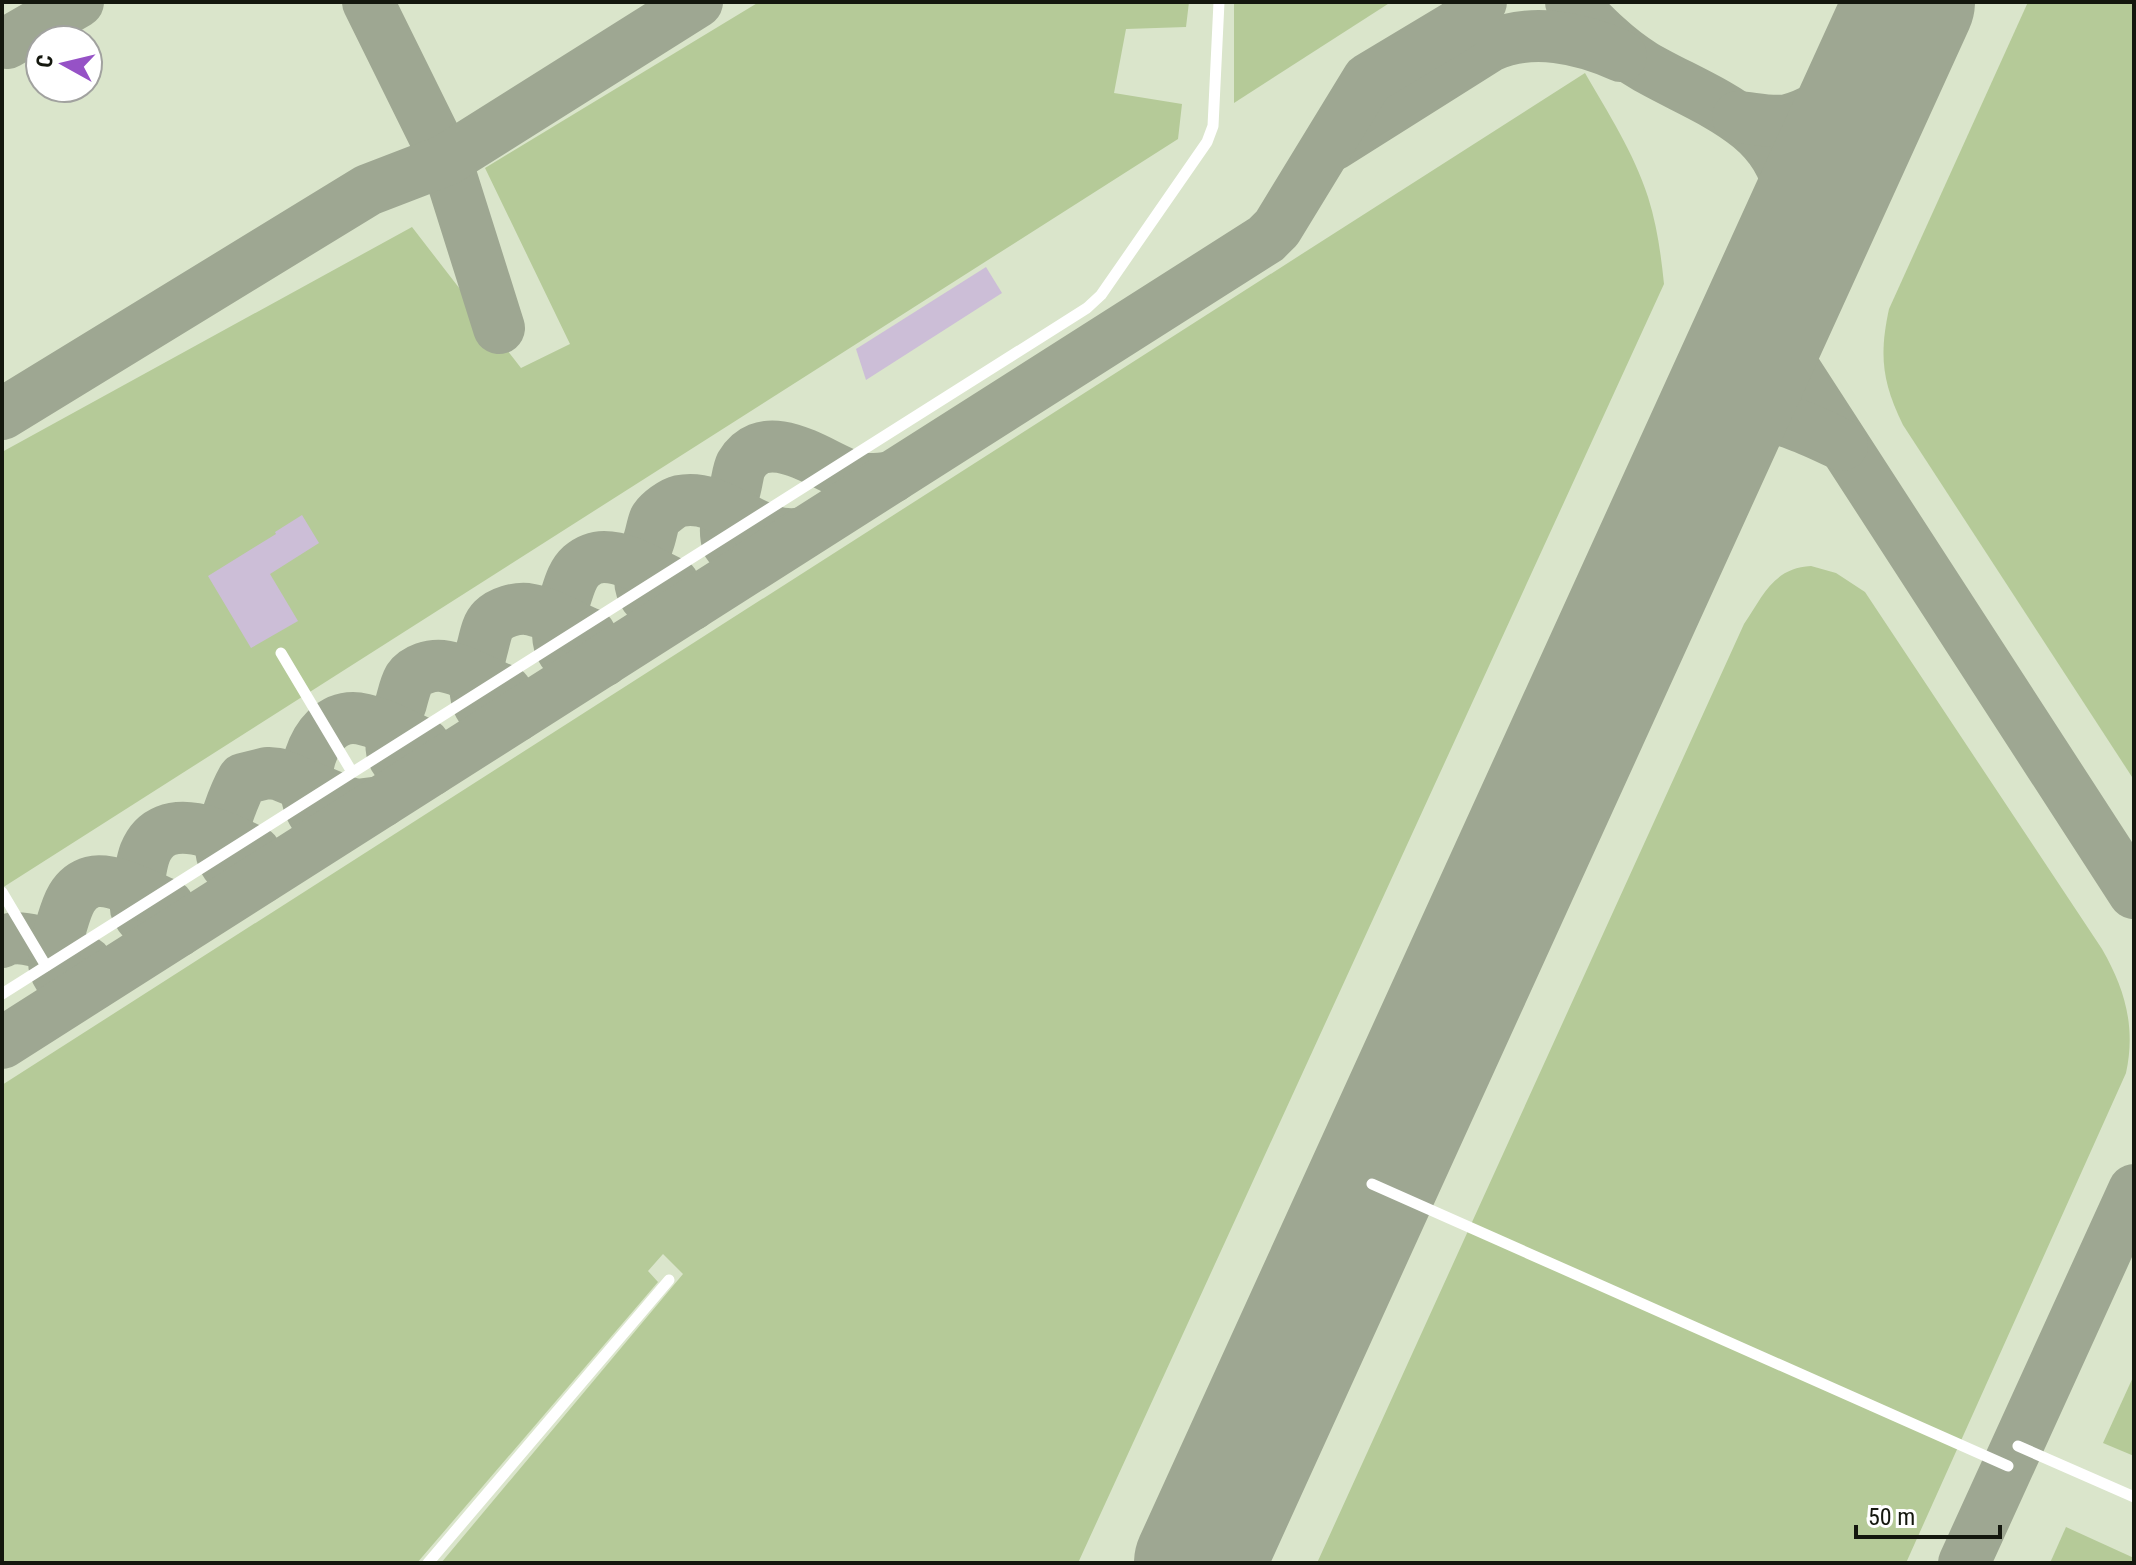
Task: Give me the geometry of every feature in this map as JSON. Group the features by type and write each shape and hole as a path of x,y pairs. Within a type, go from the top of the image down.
{"lane":[{"path":"2,994 1087,308 1101,295 1207,142 1213,126 1219,2"},
{"path":"281,653 352,772"},
{"path":"2,892 46,966"},
{"path":"1372,1184 2008,1466"},
{"path":"428,1563 669,1280"},
{"path":"2018,1446 2134,1497"}],"green space":[{"path":"759,2 1189,2 1186,27 1126,29 1114,93 1182,104 1178,139 2,888 2,452 412,227 521,368 570,344 485,168"},
{"path":"1234,2 1391,2 1234,103"},
{"path":"2028,2 2134,2 2134,780 1903,425 1884,368 1889,309"},
{"path":"1585,73 1620,134 1642,181 1656,229 1664,284 1078,1563 441,1563 683,1274 663,1254 648,1271 658,1282 417,1563 2,1563 2,1085"},
{"path":"1811,566 1836,573 1865,592 2102,949 2117,979 2129,1024 2126,1073 1906,1563 1317,1563 1744,624 1778,578 1798,568"},
{"path":"2134,1375 2134,1456 2103,1443"},
{"path":"2066,1527 2134,1558 2134,1563 2050,1563"}],"building":[{"path":"986,267 1002,293 866,380 856,349"},
{"path":"302,515 319,543 270,574 298,621 251,648 208,576"}],"taxiway":[{"path":"7,43 78,2"},
{"path":"368,2 446,160 499,328"},
{"path":"2,414 368,190 446,160 697,2"},
{"path":"2,1043 1266,239 1277,228 1368,79 1458,25 1481,2"},
{"path":"1571,2 1634,60 1733,114 1770,147 1782,168 1789,193 1790,223 1781,320 1790,362 2134,893"},
{"path":"1738,117 1788,120 1820,106 1862,72 1896,31"},
{"path":"1333,145 1490,46 1506,40 1556,37 1590,44 1621,56"},
{"path":"1712,437 1740,418 1762,416 1798,425 1842,445"},
{"path":"728,544 727,516 740,467 752,453 765,447 796,451 859,478 892,477"},
{"path":"691,605 674,608 658,605 651,602 642,589 640,570 655,519 670,506 680,501 696,500 771,531 803,533"},
{"path":"603,661 574,659 560,646 558,625 571,581 578,569 595,558 613,558 673,583"},
{"path":"516,716 499,717 488,713 480,707 476,698 479,661 487,630 493,620 509,611 527,609 590,634"},
{"path":"431,770 403,766 392,751 393,729 409,679 424,668 442,666 506,691"},
{"path":"316,817 306,790 310,757 326,730 338,721 353,718 370,721 424,744"},
{"path":"261,878 234,872 222,855 225,822 243,779 267,773 278,774 357,805 381,802"},
{"path":"178,931 153,928 136,909 143,859 154,839 166,831 196,829 255,852"},
{"path":"94,984 69,982 61,978 54,964 64,915 79,889 92,882 110,882 168,905"},
{"path":"2,942 21,938 32,940 86,962"},
{"path":"1964,1563 2134,1190"}],"runway":[{"path":"1199,1563 1910,2"}]}
